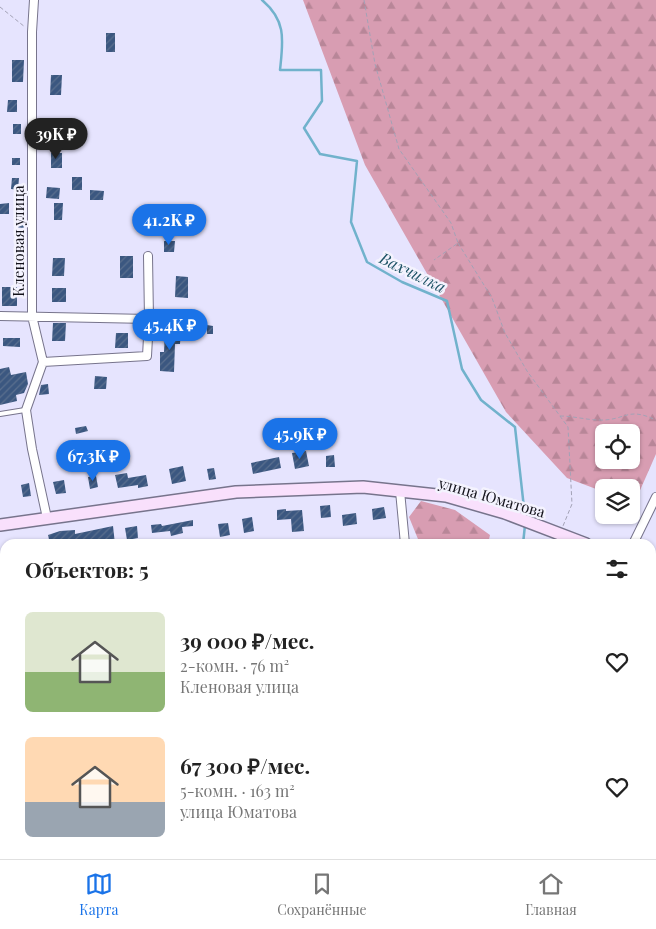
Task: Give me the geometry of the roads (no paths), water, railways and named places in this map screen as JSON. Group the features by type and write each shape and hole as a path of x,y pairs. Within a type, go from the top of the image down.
{"main road":[{"name":"улица Юматова","path":"0,525 236,492 363,486 446,496 506,513 574,539"}],"street":[{"name":"Кленовая улица","path":"34,0 32,32 32,316 42,362"},
{"path":"47,518 32,449 26,410 42,362 147,356 149,319 148,256"},
{"path":"0,316 149,319"},
{"path":"400,491 405,539"},
{"path":"635,539 656,497"}],"lane":[{"path":"0,414 26,410"}],"waterway":[{"name":"Вахчилка","path":"262,0 276,16 282,32 280,70 321,70 322,101 304,128 320,154 357,161 351,222 367,262 402,282 447,301 462,369 481,400 515,427 525,517"},
{"name":"Вахчилка","path":"524,539 525,525"}]}
